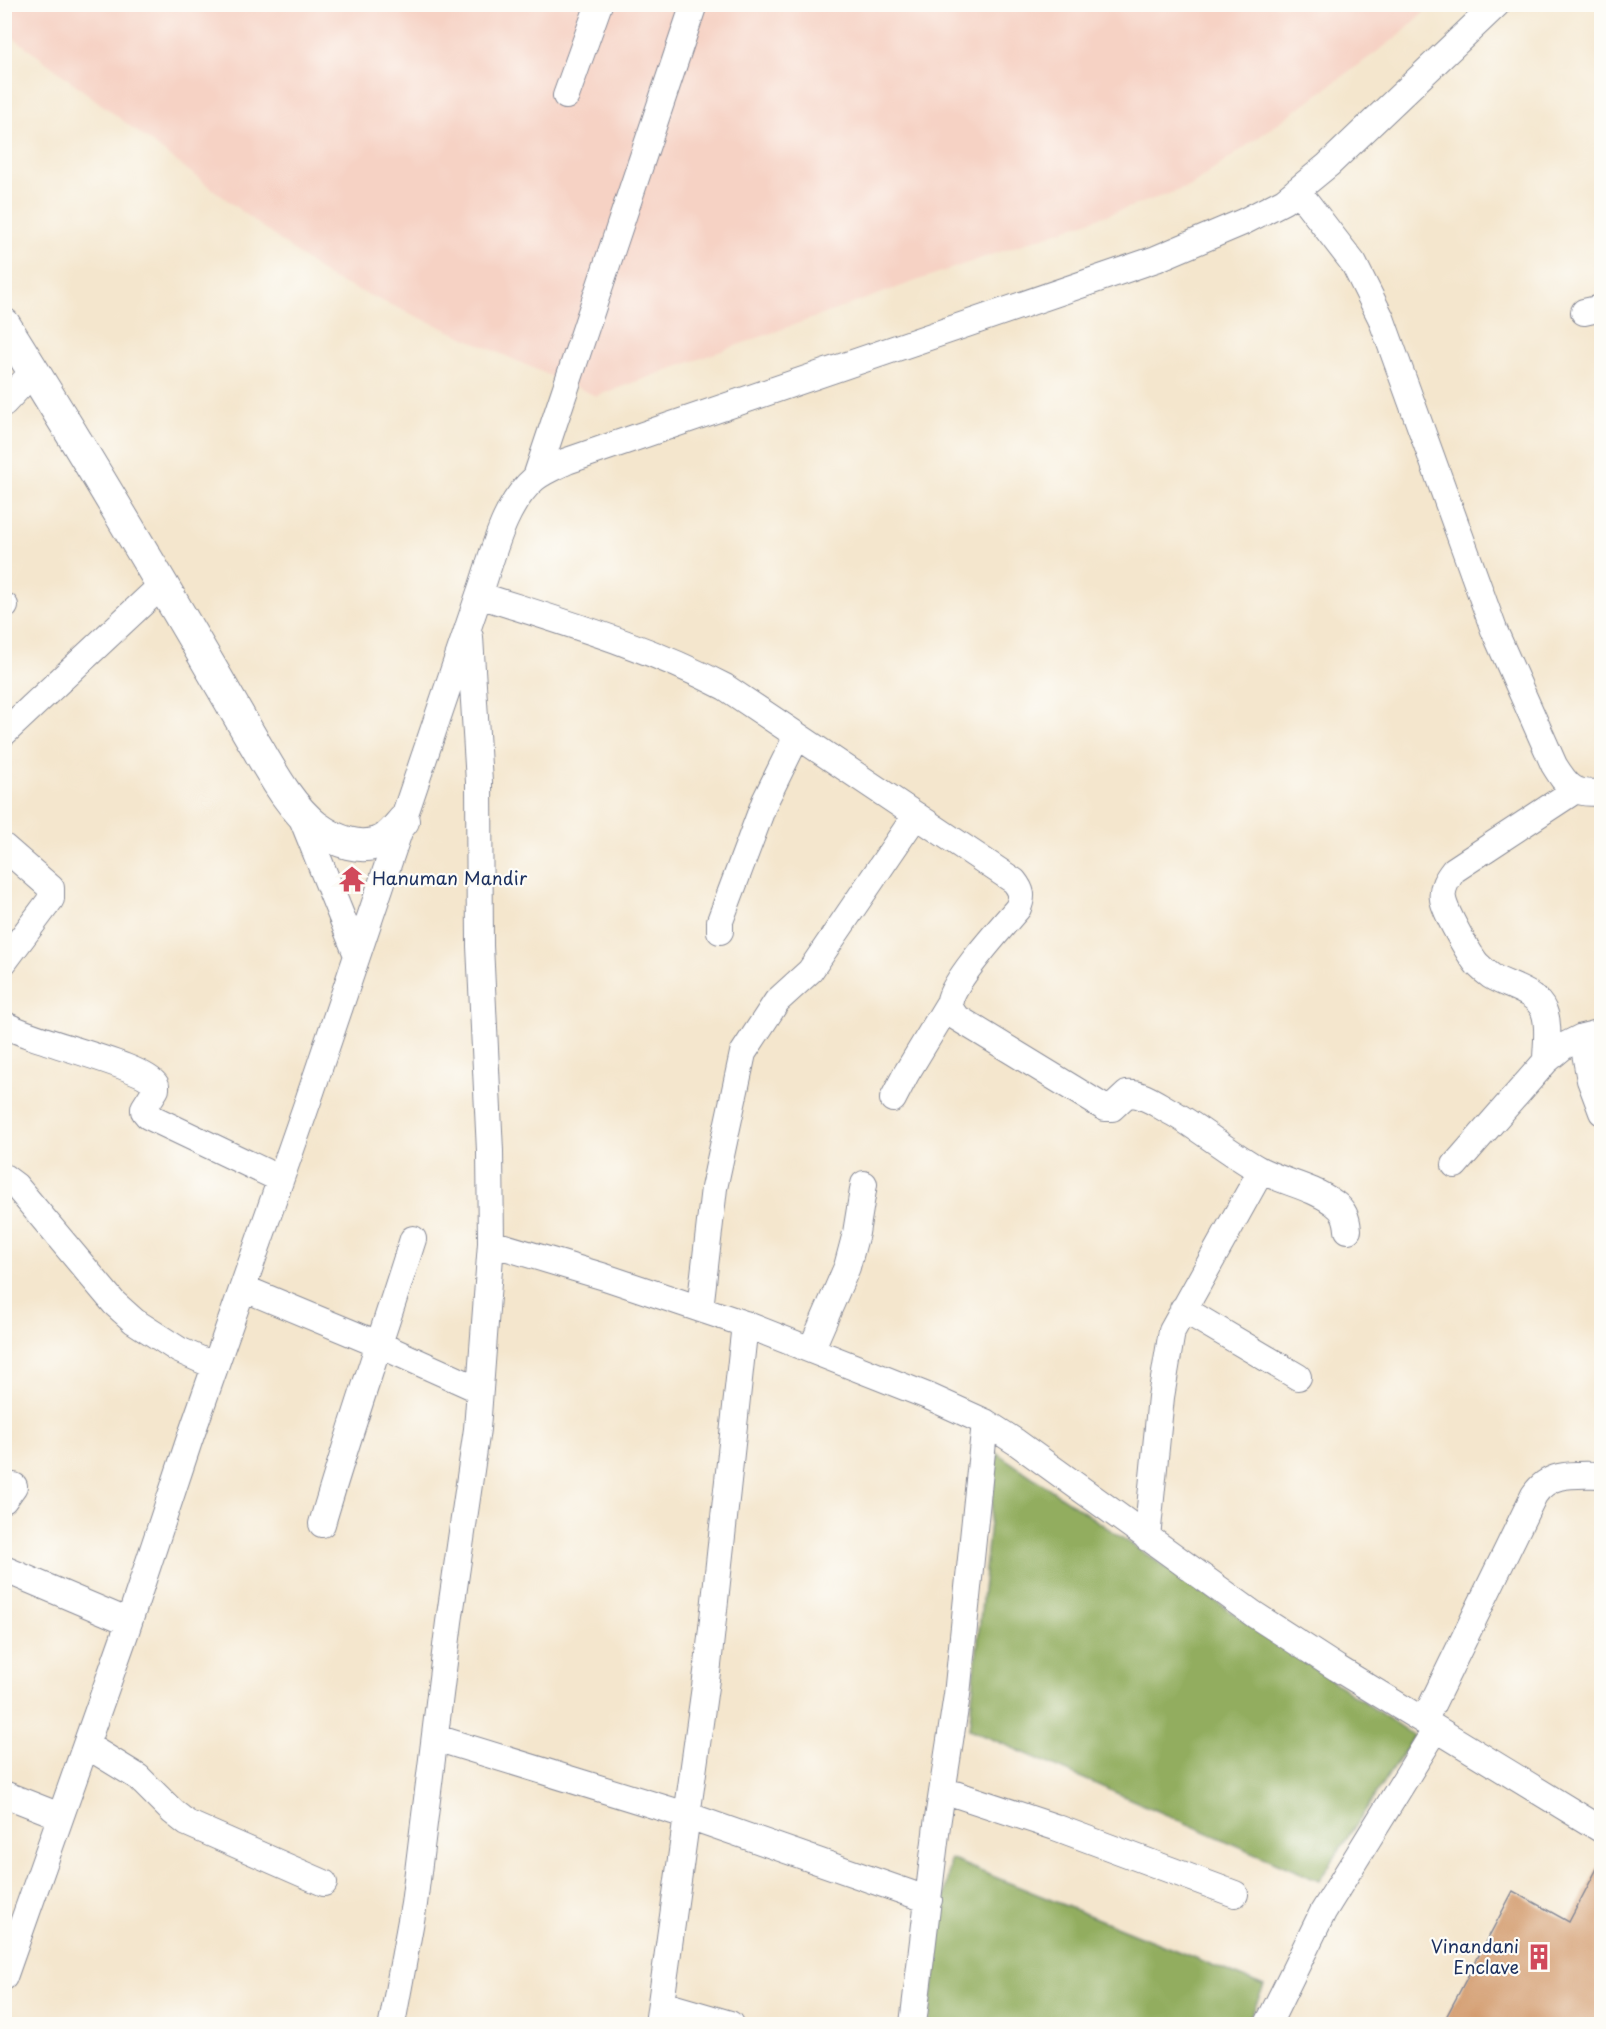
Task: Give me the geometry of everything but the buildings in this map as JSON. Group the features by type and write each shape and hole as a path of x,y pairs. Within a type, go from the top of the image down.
{"main road":[{"path":"4,324 264,758 297,808 330,836 348,844 367,845 382,841 392,835 403,821"}],"street":[{"path":"566,96 598,4"},
{"path":"536,477 694,4"},
{"path":"4,1977 129,1622 479,595 505,522 517,497 536,477 567,461 1156,259 1243,222 1284,201 1328,165 1497,4"},
{"path":"1297,190 1354,264 1377,308 1494,630 1554,765 1564,781 1574,791 1590,794 1602,792"},
{"path":"4,403 34,371"},
{"path":"4,733 162,585"},
{"path":"479,595 616,640 687,667 725,687 1014,881 1021,889 1022,898 1018,908 969,967 893,1099"},
{"path":"392,2025 414,1904 449,1622 477,1429 491,1243 490,1151 480,946 479,782 469,624"},
{"path":"720,931 720,921 765,801 797,736"},
{"path":"1546,1061 1547,1026 1544,1010 1536,999 1523,990 1491,976 1477,964 1447,912 1442,898 1444,883 1454,870 1574,791"},
{"path":"297,808 357,955"},
{"path":"700,1309 714,1188 743,1053 777,1001 810,971 916,815"},
{"path":"4,847 53,892 51,899 4,962"},
{"path":"949,1003 951,1011 964,1023 1102,1107 1112,1108 1126,1094 1131,1093 1145,1098 1182,1119 1261,1171 1323,1195 1344,1212 1348,1230"},
{"path":"4,1024 31,1037 111,1062 146,1076 156,1085 156,1089 144,1107 148,1116 280,1179"},
{"path":"1455,1165 1546,1061 1564,1046 1592,1035 1590,1080 1602,1112"},
{"path":"1147,1538 1161,1397 1170,1339 1183,1309 1261,1171"},
{"path":"4,1177 16,1186 114,1303 134,1321 179,1350 215,1366"},
{"path":"811,1350 847,1267 856,1233 864,1184"},
{"path":"322,1524 347,1439 380,1345 413,1239"},
{"path":"491,1243 605,1277 745,1324 930,1397 985,1422 1255,1615 1602,1830"},
{"path":"243,1288 380,1345 480,1390"},
{"path":"1183,1309 1298,1377"},
{"path":"730,2025 660,2014 708,1665 745,1324"},
{"path":"913,2025 957,1695 985,1422"},
{"path":"1268,2025 1323,1912 1430,1725 1539,1487 1544,1482 1561,1477 1602,1475"},
{"path":"4,1569 129,1622"},
{"path":"436,1738 686,1815 928,1899"},
{"path":"86,1745 138,1777 172,1812 187,1823 324,1883"},
{"path":"943,1790 1055,1827 1235,1894"},
{"path":"4,1794 60,1816"}],"shaded area":[{"path":"4,5 1432,5 1400,35 1191,186 927,277 596,396 328,277 5,31"}],"green space":[{"path":"997,1453 1414,1736 1319,1881 969,1729"},
{"path":"950,1859 1264,1986 1247,2024 928,2024"}],"place":[{"name":"Hanuman Mandir","path":"352,879"},
{"name":"Vinandani Enclave","path":"1539,1957"}]}
